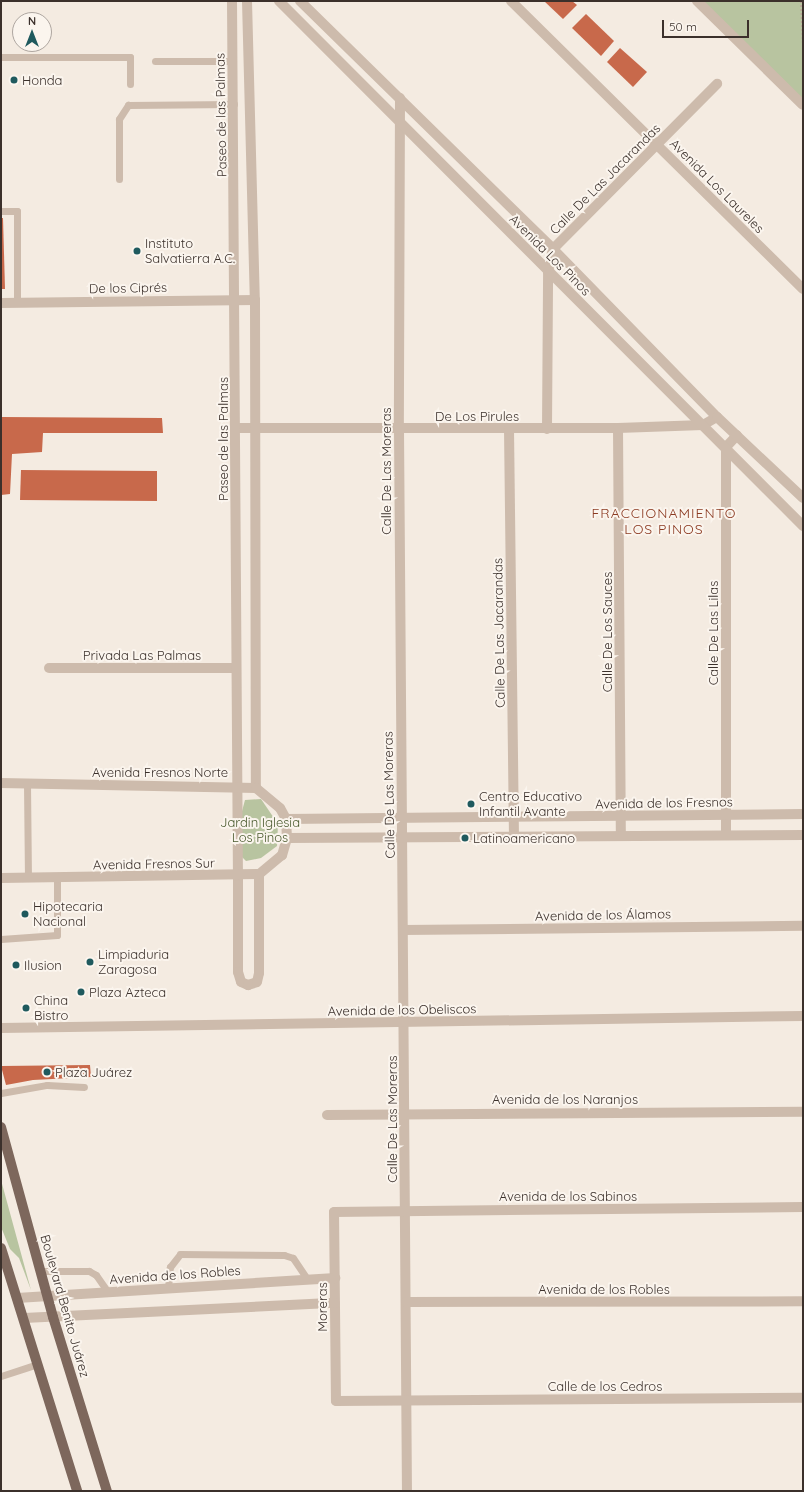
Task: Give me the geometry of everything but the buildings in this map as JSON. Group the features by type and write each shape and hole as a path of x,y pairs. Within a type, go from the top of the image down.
{"main road":[{"name":"Boulevard Benito Juárez","path":"1,1127 53,1317 107,1491"},
{"path":"1,1248 18,1298 77,1491"}],"street":[{"name":"Paseo de las Palmas","path":"232,1 236,299 235,428 238,876"},
{"path":"238,876 238,972 240,982 248,985 257,982 259,974 259,874 282,854 287,838 286,819 270,798 256,788 254,429 255,300 247,1"},
{"name":"Avenida Los Pinos","path":"279,1 400,120 548,272 726,447 803,526"},
{"name":"Avenida Los Pinos","path":"300,1 553,249 717,417 803,498"},
{"name":"Avenida Los Laureles","path":"511,1 802,287"},
{"path":"697,1 803,105"},
{"name":"Calle De Las Jacarandas","path":"547,429 548,272 553,249 658,146 717,84"},
{"name":"Calle De Las Moreras","path":"400,98 399,430 407,1491"},
{"name":"De los Ciprés","path":"1,303 236,299 255,300"},
{"name":"De Los Pirules","path":"235,428 399,430 618,428 703,425 717,417"},
{"name":"Calle De Los Sauces","path":"618,428 621,836"},
{"name":"Calle De Las Jacarandas","path":"509,429 514,837"},
{"path":"726,447 736,435"},
{"name":"Calle De Las Lilas","path":"726,447 726,835"},
{"name":"Privada Las Palmas","path":"49,668 236,668"},
{"name":"Avenida Fresnos Norte","path":"1,783 238,786 256,788"},
{"name":"Avenida de los Fresnos","path":"286,819 514,818 803,814"},
{"path":"287,838 402,839 803,834"},
{"name":"Avenida Fresnos Sur","path":"1,878 238,876 259,874"},
{"name":"Avenida de los Álamos","path":"403,930 803,926"},
{"name":"Avenida de los Obeliscos","path":"1,1028 803,1016"},
{"name":"Avenida de los Naranjos","path":"327,1114 803,1112"},
{"name":"Avenida de los Sabinos","path":"334,1212 803,1208"},
{"name":"Moreras","path":"334,1212 336,1401"},
{"name":"Avenida de los Robles","path":"18,1298 335,1278"},
{"name":"Avenida de los Robles","path":"406,1302 803,1300"},
{"path":"24,1318 335,1303"},
{"name":"Calle de los Cedros","path":"336,1401 803,1398"}],"lane":[{"path":"1,56 130,58 130,84"},
{"path":"155,61 233,61"},
{"path":"119,178 119,119 128,105 234,104"},
{"path":"1,211 17,211 17,303"},
{"path":"27,784 28,878"},
{"path":"1,939 57,935 57,878"},
{"path":"1,1093 47,1085 84,1087"},
{"path":"168,1288 170,1267 180,1254 284,1255 297,1264 307,1279"},
{"path":"40,1271 89,1271 96,1275 108,1292"},
{"path":"1,1376 38,1364"}],"path":[{"path":"801,1 803,45"}],"green space":[{"path":"697,1 803,1 803,105"},
{"name":"Jardin Iglesia Los Pinos","path":"261,799 278,824 277,846 261,858 246,861 241,856 241,815 245,800"},
{"path":"1,1180 31,1290 19,1258 10,1249 1,1227"}],"place":[{"name":"Honda","path":"14,80"},
{"name":"Instituto Salvatierra A.C.","path":"137,251"},
{"name":"Centro Educativo Infantil Avante","path":"471,804"},
{"name":"Latinoamericano","path":"465,838"},
{"name":"Hipotecaria Nacional","path":"25,914"},
{"name":"Limpiaduria Zaragosa","path":"90,962"},
{"name":"Ilusion","path":"16,965"},
{"name":"Plaza Azteca","path":"81,992"},
{"name":"China Bistro","path":"26,1008"},
{"name":"Plaza Juárez","path":"47,1072"}],"district":[{"name":"FRACCIONAMIENTO LOS PINOS","path":"664,522"}]}
